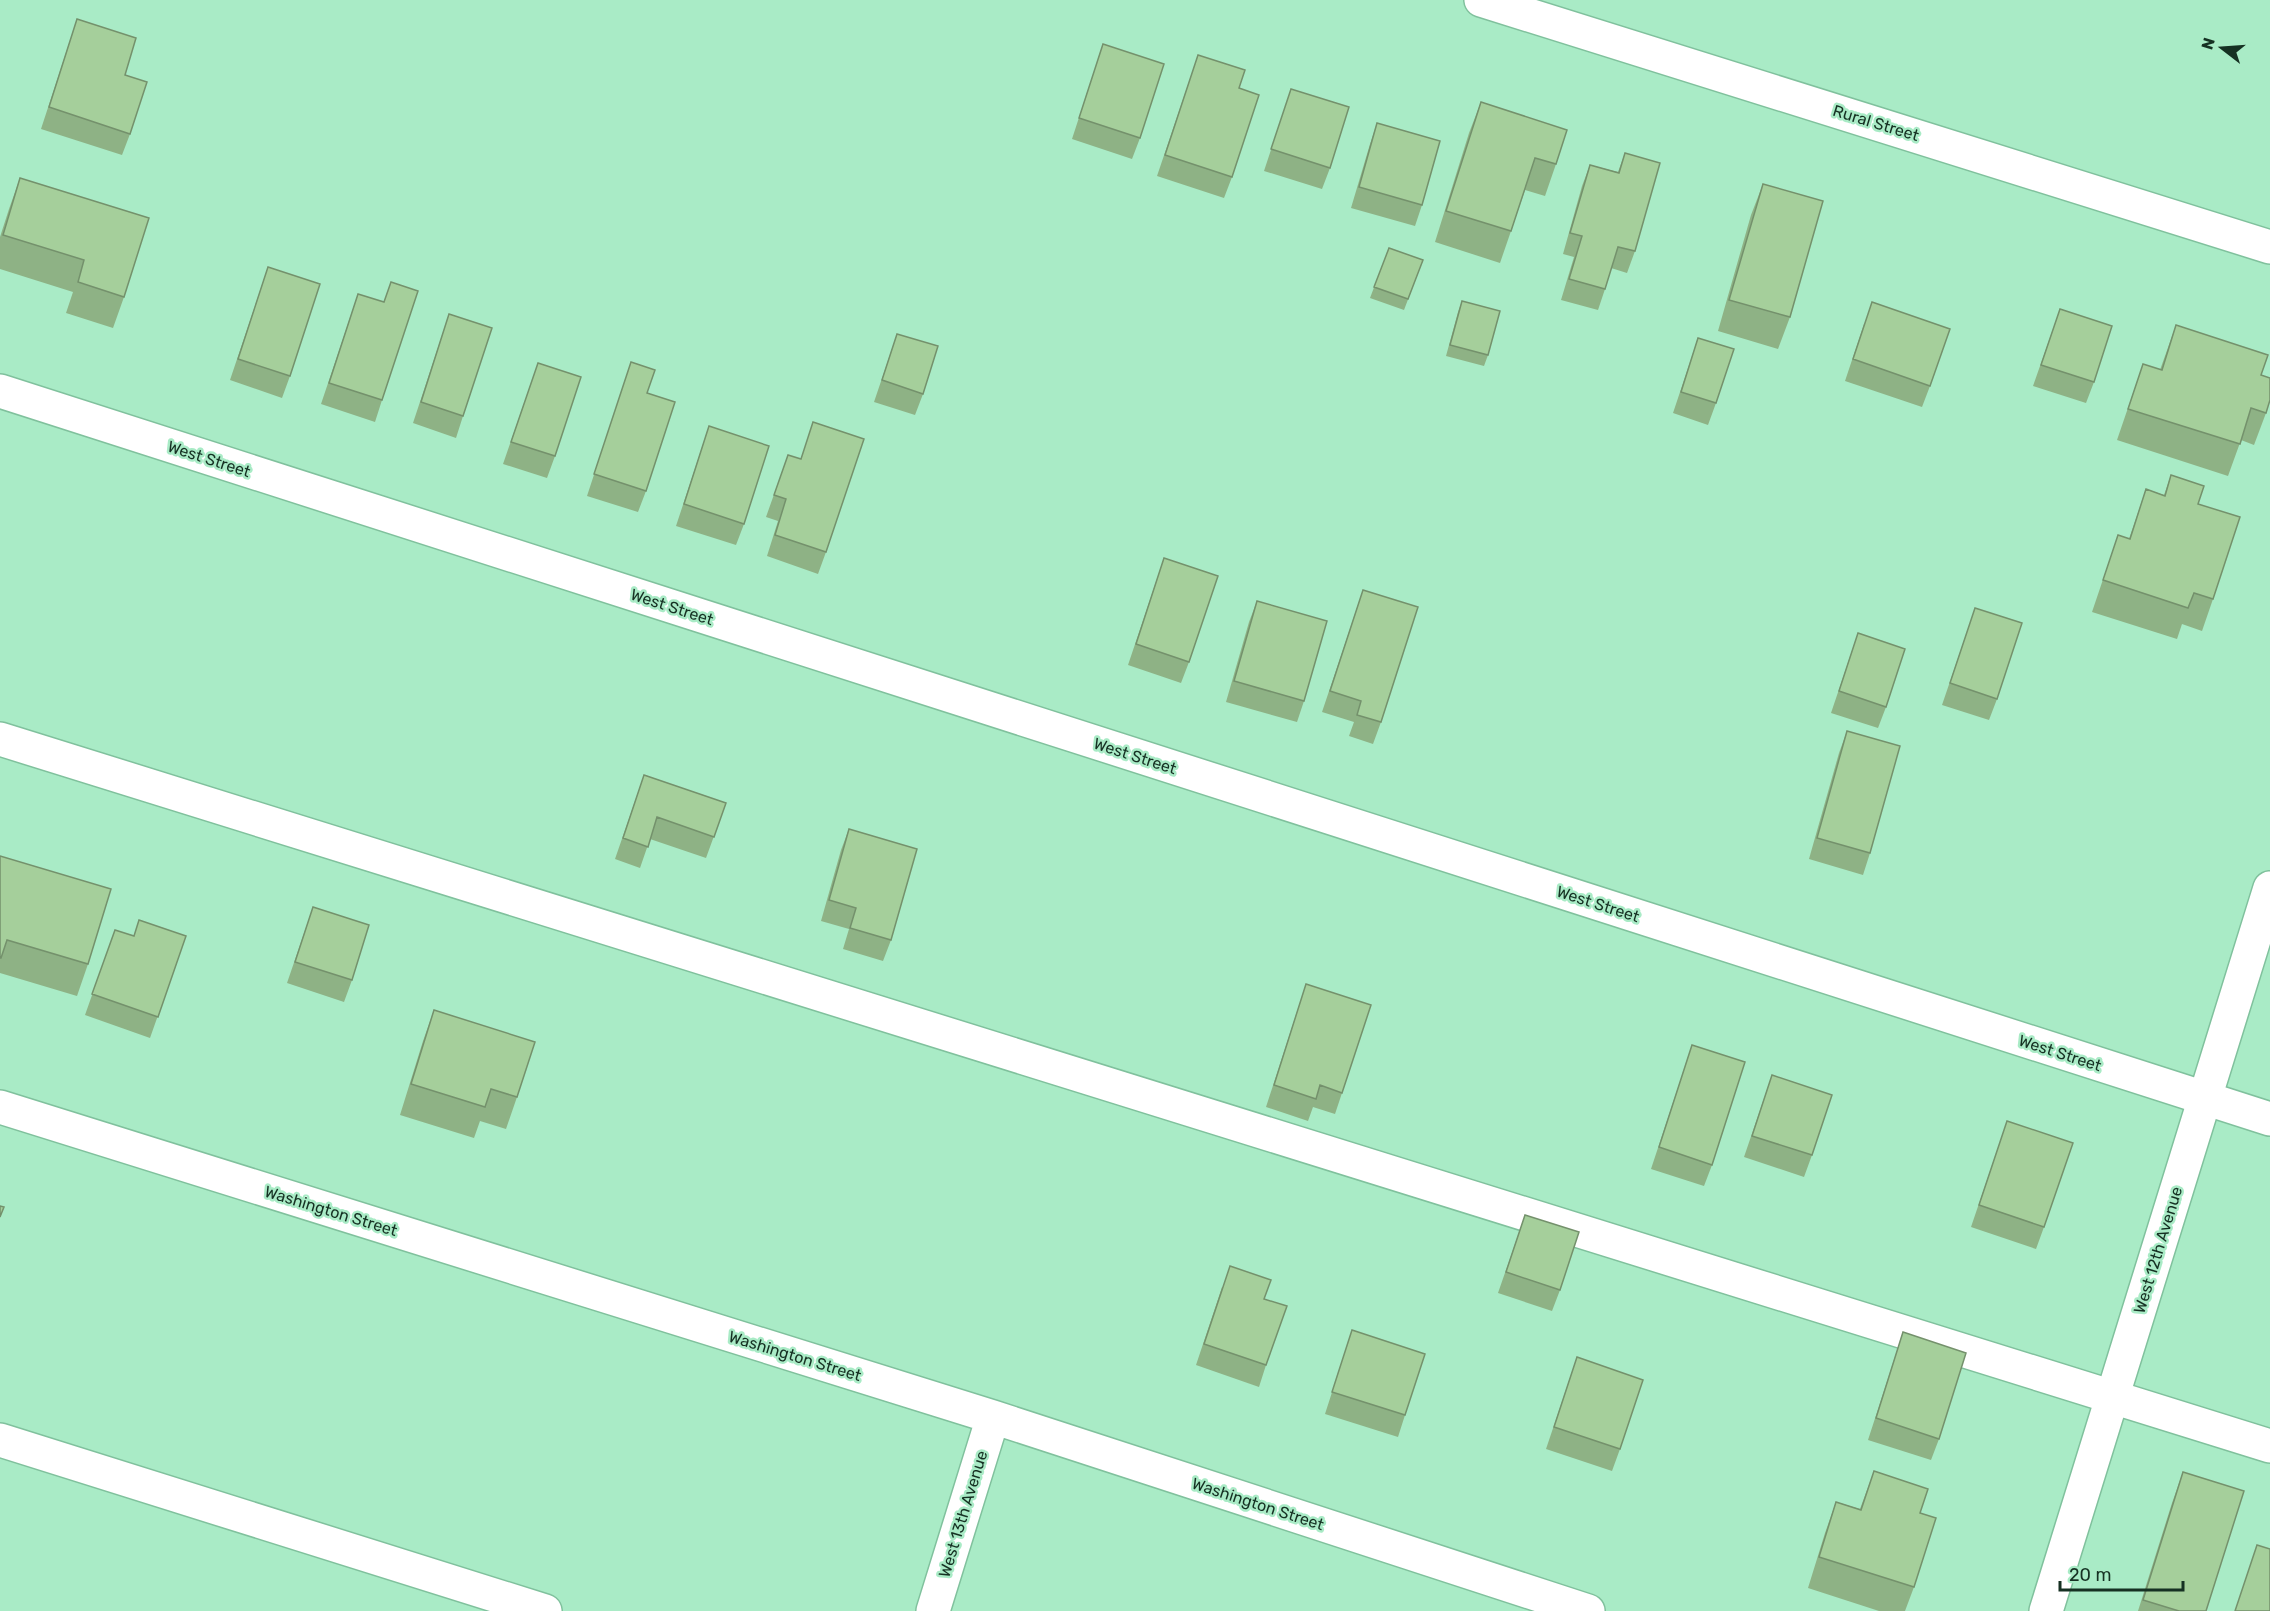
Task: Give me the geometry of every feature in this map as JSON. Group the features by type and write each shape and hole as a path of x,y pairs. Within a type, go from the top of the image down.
{"street":[{"name":"Rural Street","path":"1481,0 2270,247"},
{"name":"West Street","path":"0,391 2270,1119"},
{"path":"0,739 2270,1446"},
{"name":"West 12th Avenue","path":"2046,1611 2270,888"},
{"name":"Washington Street","path":"0,1107 993,1417 1588,1611"},
{"name":"West 13th Avenue","path":"933,1611 993,1417"},
{"path":"0,1440 544,1611"}],"building":[{"path":"77,19 136,38 125,75 147,82 130,134 49,107"},
{"path":"1103,44 1164,64 1140,138 1079,118"},
{"path":"1198,55 1245,70 1239,88 1259,95 1232,177 1165,155"},
{"path":"1291,89 1349,107 1330,168 1271,149"},
{"path":"1481,102 1567,130 1556,164 1535,158 1511,231 1446,211"},
{"path":"1377,123 1440,141 1422,205 1359,187"},
{"path":"1625,153 1660,163 1635,251 1618,247 1605,289 1569,279 1582,236 1570,233 1590,165 1619,173"},
{"path":"20,178 149,218 124,297 78,282 84,260 3,235"},
{"path":"1763,184 1823,201 1790,317 1729,300"},
{"path":"1389,248 1423,260 1408,299 1374,287"},
{"path":"268,267 320,284 290,376 238,359"},
{"path":"391,282 418,291 382,400 329,383 358,294 384,302"},
{"path":"1462,301 1500,311 1488,355 1450,345"},
{"path":"1872,302 1950,329 1930,386 1853,359"},
{"path":"2060,309 2112,326 2094,382 2041,365"},
{"path":"449,314 492,328 463,416 421,402"},
{"path":"2176,325 2268,355 2261,375 2270,378 2270,400 2266,413 2251,408 2240,444 2128,409 2143,364 2162,370"},
{"path":"897,334 938,346 923,394 882,380"},
{"path":"1698,338 1734,349 1716,403 1681,392"},
{"path":"631,362 655,370 647,393 675,402 646,491 594,474"},
{"path":"538,363 581,377 555,456 511,442"},
{"path":"813,422 864,439 826,552 775,535 786,499 774,495 788,455 801,459"},
{"path":"709,426 769,446 744,524 684,504"},
{"path":"2171,475 2204,486 2198,504 2240,517 2213,599 2194,593 2188,608 2103,580 2118,535 2130,539 2146,489 2165,496"},
{"path":"1164,558 1218,576 1189,662 1136,644"},
{"path":"1363,590 1418,607 1381,722 1357,715 1361,701 1330,691"},
{"path":"1257,601 1327,621 1304,701 1234,681"},
{"path":"1975,608 2022,623 1997,699 1950,683"},
{"path":"1858,633 1905,649 1886,707 1839,691"},
{"path":"1847,731 1900,746 1870,853 1817,838"},
{"path":"644,775 726,803 714,837 657,817 648,847 623,838"},
{"path":"849,829 917,849 891,940 850,928 856,908 829,900"},
{"path":"0,856 111,889 88,964 7,940 0,958"},
{"path":"313,907 369,925 352,980 295,962"},
{"path":"139,920 186,936 158,1017 92,994 115,930 134,936"},
{"path":"1306,984 1371,1005 1342,1093 1320,1085 1316,1099 1274,1085"},
{"path":"434,1010 535,1042 517,1097 491,1089 485,1107 411,1084"},
{"path":"1692,1045 1745,1062 1712,1165 1659,1147"},
{"path":"1772,1075 1832,1095 1812,1155 1752,1136"},
{"path":"2007,1121 2073,1143 2044,1227 1979,1205"},
{"path":"1525,1215 1579,1232 1560,1290 1506,1272"},
{"path":"1230,1266 1271,1280 1264,1299 1287,1306 1266,1365 1204,1344"},
{"path":"1352,1330 1425,1354 1405,1415 1332,1392"},
{"path":"1903,1332 1966,1353 1939,1439 1876,1418"},
{"path":"1577,1357 1643,1380 1620,1449 1554,1427"},
{"path":"1874,1471 1928,1489 1920,1513 1936,1518 1914,1587 1819,1557 1836,1502 1861,1510"},
{"path":"2183,1472 2244,1491 2206,1611 2179,1611 2143,1600"},
{"path":"2257,1545 2270,1549 2270,1611 2235,1611"}]}
